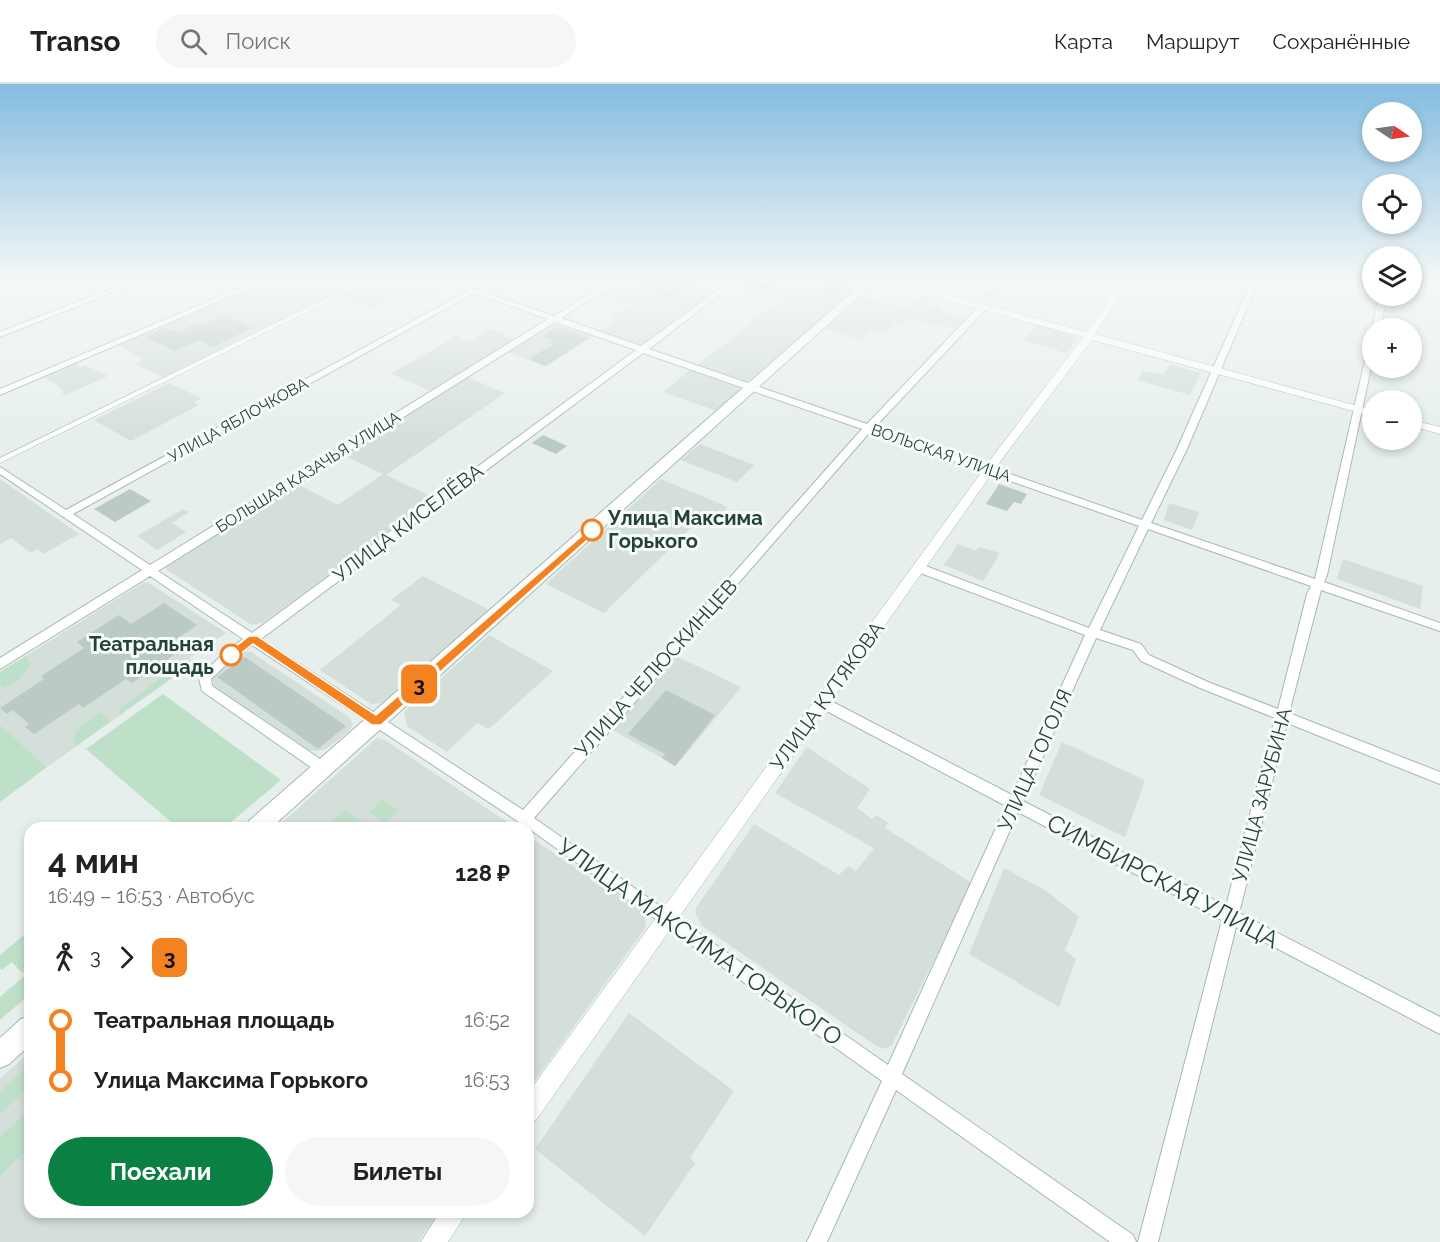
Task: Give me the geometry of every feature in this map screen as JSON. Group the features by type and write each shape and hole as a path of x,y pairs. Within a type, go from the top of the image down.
{"main road":[{"path":"263,822 811,334"},
{"path":"0,1055 24,1033"}],"street":[{"path":"0,392 137,334"},
{"path":"0,461 258,334"},
{"name":"УЛИЦА ЯБЛОЧКОВА","path":"66,514 394,334"},
{"name":"БОЛЬШАЯ КАЗАЧЬЯ УЛИЦА","path":"0,664 531,334"},
{"name":"ВОЛЬСКАЯ УЛИЦА","path":"597,334 1440,627"},
{"name":"УЛИЦА КИСЕЛЁВА","path":"324,769 206,688 205,678 213,668 663,334"},
{"name":"УЛИЦА ЧЕЛЮСКИНЦЕВ","path":"524,819 954,334"},
{"path":"1082,334 1360,409"},
{"name":"УЛИЦА ГОГОЛЯ","path":"817,1242 884,1099 891,1077 1092,633 1232,334"},
{"name":"УЛИЦА КУТЯКОВА","path":"534,1104 919,568 1089,336"},
{"name":"УЛИЦА ЗАРУБИНА","path":"1148,1242 1317,584 1322,575 1366,378"},
{"path":"1422,426 1440,431"},
{"name":"УЛИЦА МАКСИМА ГОРЬКОГО","path":"0,470 528,822"},
{"path":"919,568 1092,633 1109,636 1137,647 1145,658 1283,717 1440,778"},
{"name":"СИМБИРСКАЯ УЛИЦА","path":"822,703 1440,1026"},
{"name":"УЛИЦА МАКСИМА ГОРЬКОГО","path":"534,826 1126,1242"},
{"path":"433,1242 451,1218"}],"shaded area":[{"path":"143,334 251,334 163,377 135,364 144,359 118,345"},
{"path":"482,334 503,334 516,339 431,391 391,374 456,336 470,342"},
{"path":"538,334 594,336 546,367 508,352"},
{"path":"608,334 656,334 644,343 636,344"},
{"path":"738,334 803,334 747,382 697,365"},
{"path":"842,334 866,334 862,340"},
{"path":"1028,334 1074,334 1077,339 1066,353 1024,340"},
{"path":"74,363 80,367 85,365 108,376 66,395 61,393 64,391 59,386 43,376"},
{"path":"1170,364 1201,373 1190,395 1137,380 1143,371 1164,374"},
{"path":"690,370 738,387 740,391 717,411 663,392"},
{"path":"467,377 505,393 386,475 434,498 264,622 252,625 167,570 166,567 171,563 297,484 338,505 383,474 344,455"},
{"path":"169,383 201,398 194,402 199,405 131,441 94,420"},
{"path":"700,444 754,465 737,482 681,460"},
{"path":"0,479 79,534 43,554 37,549 31,553 11,538 0,544"},
{"path":"661,479 728,507 706,528 695,524 604,613 546,584"},
{"path":"1169,503 1199,512 1192,530 1164,520"},
{"path":"183,509 189,512 172,523 186,532 157,550 137,536"},
{"path":"958,544 976,551 979,547 1000,553 983,581 944,565"},
{"path":"1343,559 1423,586 1420,609 1337,579"},
{"path":"423,576 491,611 386,703 371,704 320,670 401,605 391,600"},
{"path":"144,582 226,633 189,658 194,663 47,767 0,725 0,672"},
{"path":"489,635 553,671 489,729 477,723 447,752 407,726 404,712"},
{"path":"245,652 251,652 349,717 353,724 348,732 326,749 303,750 214,686 212,677"},
{"path":"676,656 741,687 676,766 611,729"},
{"path":"377,738 385,740 507,822 283,822"},
{"path":"1062,742 1145,780 1125,837 1039,795"},
{"path":"807,747 870,789 857,808 872,819 876,815 888,823 885,828 972,883 892,1045 886,1049 876,1046 702,926 696,915 696,908 754,824 839,875 848,866 856,871 874,848 775,793"},
{"path":"534,840 644,913 646,927 534,1082"},
{"path":"1004,868 1045,890 1079,917 1065,950 1076,959 1059,1007 969,954"},
{"path":"629,1013 734,1091 690,1158 695,1163 645,1236 535,1149"},
{"path":"24,1057 24,1218 436,1218 418,1242 0,1242 0,1079"}],"green space":[{"path":"26,656 31,665 20,678 4,688 0,685 0,672"},
{"path":"183,662 188,666 119,715 119,709"},
{"path":"163,694 281,780 231,822 171,822 86,749"},
{"path":"101,712 111,721 77,745 73,741 77,731"},
{"path":"0,725 47,767 0,802"},
{"path":"382,800 398,810 386,822 369,812"},
{"path":"345,810 363,822 332,822"},
{"path":"24,935 24,971 22,973 12,962 2,970 0,955"},
{"path":"24,976 24,999 0,1020 0,997"},
{"path":"24,1070 24,1092 0,1114 0,1092"},
{"path":"24,1115 24,1153 0,1176 0,1137"}],"building":[{"path":"151,334 240,334 213,347 199,340 175,351 146,337"},
{"path":"578,334 589,338 545,366 529,359 553,344 549,343 552,341 542,336"},
{"path":"543,435 567,446 556,454 532,443"},
{"path":"999,484 1027,494 1021,504 1014,502 1007,511 986,504"},
{"path":"130,489 151,501 115,522 94,509"},
{"path":"164,603 197,625 165,647 175,654 132,683 126,679 83,708 79,704 34,734 25,727 29,724 13,710 7,714 0,708 44,679 41,676 84,648 77,642 119,615 131,624"},
{"path":"245,657 346,726 318,749 217,677"},
{"path":"666,690 715,715 675,766 662,758 665,754 628,734"}],"bus line":[{"name":"3","path":"231,655 253,639 376,722 592,530"}],"place":[{"name":"Улица Максима Горького","path":"592,530"},
{"name":"Театральная площадь","path":"231,655"}]}
